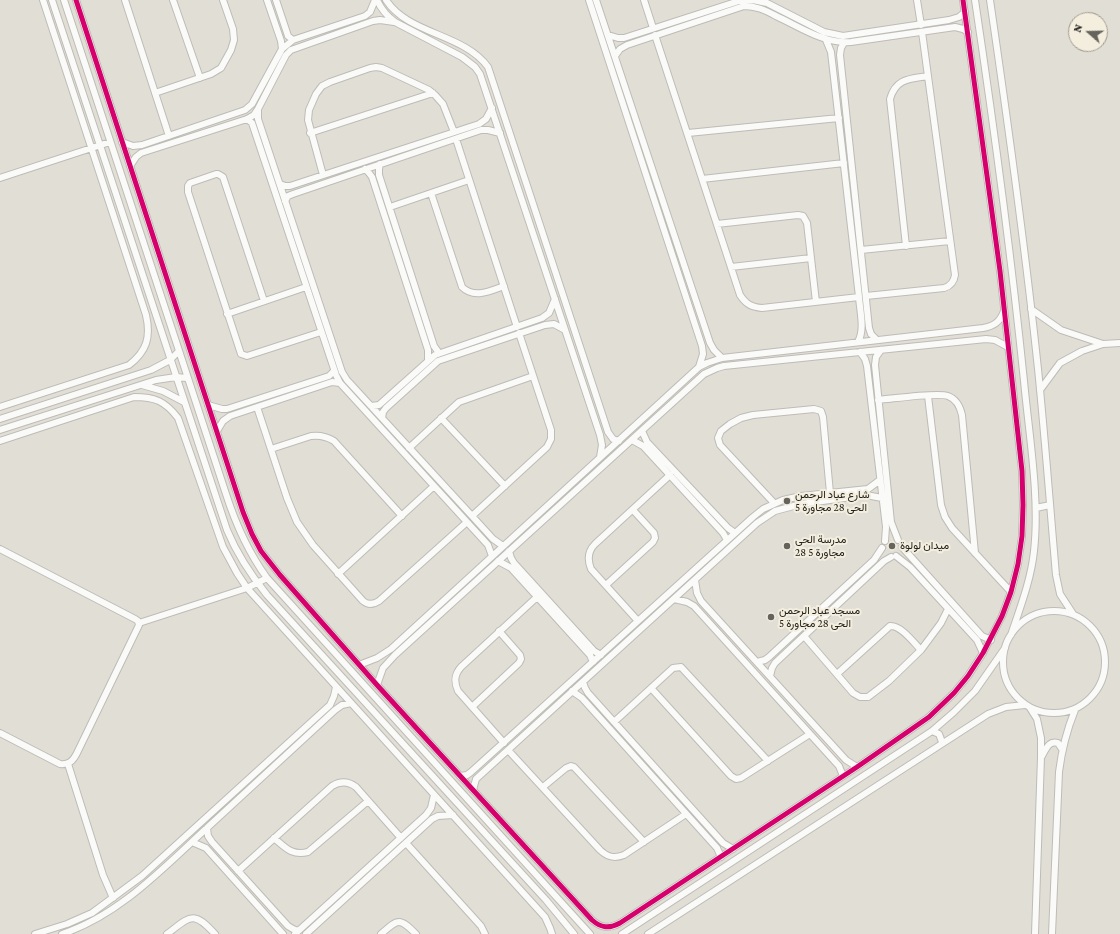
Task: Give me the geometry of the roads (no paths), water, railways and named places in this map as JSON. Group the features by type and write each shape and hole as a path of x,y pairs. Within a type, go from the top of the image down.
{"street":[{"path":"0,407 129,365 142,351 146,343 148,333 146,314 43,0"},
{"path":"52,0 227,530 240,557 257,583 546,900 574,934"},
{"path":"64,0 178,352 235,521 249,551 267,578 590,934"},
{"path":"76,0 247,522 261,550 276,570 359,665 460,776 592,920 598,925 605,927 613,927 620,923 843,776 928,717 954,693 968,676 984,653 1002,616 1011,592 1018,564 1022,536 1022,471 1004,311 963,0"},
{"path":"125,0 169,136"},
{"path":"173,0 200,78"},
{"path":"155,93 218,71 233,45 234,34 224,0"},
{"path":"268,0 281,41 282,49"},
{"path":"276,0 288,36 293,40"},
{"path":"122,142 133,146 139,146 248,108 252,104 282,49 287,44 293,40 365,16 370,12 376,0"},
{"path":"376,0 386,15 395,22 462,57 475,67 483,81 600,435 602,445 600,458"},
{"path":"386,0 397,14 476,54 490,71 608,432 613,439 619,440"},
{"path":"589,0 702,346 703,354 700,367"},
{"path":"596,0 710,343 714,350 722,358"},
{"path":"644,0 740,295 749,305 762,308 859,297"},
{"path":"608,35 624,38 654,32 714,12 740,1 753,0 765,2 826,40 844,43 862,37 921,24 949,20 959,17 965,12"},
{"path":"917,0 921,24"},
{"path":"622,934 932,731 975,691 1005,648 1011,635 1030,574 1034,552 1036,508 1011,266 992,113 975,0"},
{"path":"990,0 1006,110 1031,309 1040,390 1057,584 1065,602 1073,614"},
{"path":"714,12 750,6 763,9 830,34 843,36 862,37 950,28 960,28 968,32"},
{"path":"130,166 141,153 247,119 254,115 286,55 291,50 373,21 384,20 395,22"},
{"path":"949,20 950,28"},
{"path":"615,56 620,48 654,32"},
{"path":"866,296 949,286 955,275 922,32"},
{"path":"431,41 435,33"},
{"path":"624,38 627,45"},
{"path":"826,40 831,50 859,297 862,329 858,342"},
{"path":"844,43 840,50 840,55 869,328 871,334 877,340"},
{"path":"323,175 308,124 308,113 316,94 330,82 370,68 382,68 432,92 443,104 454,132"},
{"path":"906,246 890,99 896,86 902,81 928,76"},
{"path":"310,133 432,92"},
{"path":"280,184 288,186 483,122 492,108"},
{"path":"258,109 258,119 342,372 347,380 490,536 503,546"},
{"path":"688,133 839,118"},
{"path":"247,119 252,124 334,371 340,382 485,542 490,548 492,556"},
{"path":"285,201 288,196 292,194 484,130 500,133"},
{"path":"456,139 517,327"},
{"path":"0,178 110,142"},
{"path":"702,179 844,163"},
{"path":"380,164 379,172 434,346 439,352"},
{"path":"365,169 372,177 428,350 428,360"},
{"path":"645,173 653,170"},
{"path":"264,301 225,179 221,175 216,174 190,183 187,189 240,352 245,356 321,332"},
{"path":"390,207 470,180"},
{"path":"431,193 462,287 468,292 477,294 504,286"},
{"path":"717,224 798,215 803,216 807,220 816,302"},
{"path":"861,250 950,241"},
{"path":"731,267 811,258"},
{"path":"227,314 306,287"},
{"path":"371,406 379,405 428,360 439,352 546,316 552,309 555,300"},
{"path":"313,309 320,306"},
{"path":"1031,309 1061,330 1103,344"},
{"path":"359,665 377,658 390,649 619,440 700,367 707,363 722,358 991,327 999,321 1004,311"},
{"path":"382,418 383,412 386,408 438,361 550,324 558,325 565,330"},
{"path":"862,329 869,328"},
{"path":"472,516 547,447 551,439 551,430 520,333"},
{"path":"377,685 379,676 387,663 704,374 724,366 986,339 996,340 1008,346"},
{"path":"1040,390 1060,363 1082,351 1103,344 1120,343"},
{"path":"881,350 875,361 891,522 902,547 982,636 991,640"},
{"path":"0,419 151,370 170,360 178,352"},
{"path":"757,662 765,660 770,656 874,560 882,548 885,540 886,527 867,366 865,359 860,352"},
{"path":"767,353 768,362"},
{"path":"151,370 156,380"},
{"path":"208,405 227,409 329,376 334,371"},
{"path":"93,376 96,388"},
{"path":"409,448 456,404 465,399 533,376"},
{"path":"0,430 156,380 176,377 187,378"},
{"path":"217,431 228,417 332,382 340,382"},
{"path":"140,385 163,391 184,402"},
{"path":"878,400 941,394 953,399 961,409 974,553"},
{"path":"928,396 943,511 952,528 1011,592"},
{"path":"0,441 134,397 147,397 159,401 170,408 178,418 223,547 247,588 545,918 552,934"},
{"path":"100,398 103,407"},
{"path":"257,407 297,522 311,543 363,601 375,604 467,522"},
{"path":"774,503 718,441 719,434 721,432 730,424 741,418 753,415 814,409 821,412 823,416 830,493"},
{"path":"441,418 505,486"},
{"path":"1016,423 1028,422"},
{"path":"642,431 647,442 728,528 735,533"},
{"path":"271,449 311,436 317,435 329,438 334,441 402,516"},
{"path":"632,440 643,446 723,533 727,540"},
{"path":"638,621 591,569 588,558 589,553 595,544 670,476"},
{"path":"460,776 469,774 753,517 774,503 792,498 868,489 880,480"},
{"path":"338,574 434,486"},
{"path":"473,790 476,779 757,523 775,511 796,505 869,495 882,498"},
{"path":"1036,508 1050,505"},
{"path":"606,585 653,542 655,538 654,534 633,510"},
{"path":"539,513 545,519"},
{"path":"485,542 490,536"},
{"path":"885,540 893,538 898,540"},
{"path":"770,676 775,663 884,561 894,557 900,552 902,547"},
{"path":"882,548 886,555 894,557 910,567 979,642 984,653"},
{"path":"0,549 135,619 139,623"},
{"path":"509,552 514,563 594,651 601,655"},
{"path":"498,561 511,568 590,656 593,662"},
{"path":"139,623 247,588 267,578"},
{"path":"695,580 697,593 701,601 846,760 857,766"},
{"path":"504,743 458,691 455,685 455,676 461,667 537,597"},
{"path":"674,599 687,602 694,606 839,766 843,776"},
{"path":"804,636 856,696 868,697 889,681 921,650 941,623 948,609"},
{"path":"1005,648 1004,669 1007,683 1014,695 1028,706 1043,713 1056,714 1075,710 1087,702 1097,692 1103,679 1106,665 1105,651 1096,631 1086,621 1073,614 1052,611 1038,613 1026,620 1011,635"},
{"path":"0,733 60,764 68,764 73,760 77,753 139,628 139,623"},
{"path":"837,674 890,626 899,628 921,650"},
{"path":"472,707 519,663 521,659 520,655 499,632"},
{"path":"614,722 673,668 678,666 683,668 768,760"},
{"path":"583,682 586,691 723,843 732,849"},
{"path":"35,934 81,918 113,898 142,876 330,705 336,687"},
{"path":"343,694 351,687"},
{"path":"651,688 733,778 741,778 810,734"},
{"path":"572,691 582,698 717,848 721,857"},
{"path":"62,934 87,924 108,913 146,883 335,710 342,705 351,703"},
{"path":"648,934 988,714 1016,705 1028,706"},
{"path":"1028,706 1037,719 1041,738 1042,757 1035,934"},
{"path":"1052,934 1058,785 1062,749 1066,733 1075,710"},
{"path":"932,731 939,734 942,742 941,744"},
{"path":"1042,757 1047,747 1052,742 1058,743 1062,749"},
{"path":"508,750 600,850 608,856 618,857 624,855 686,814"},
{"path":"68,764 103,875 113,898"},
{"path":"543,787 566,768 571,766 574,767 644,842"},
{"path":"238,871 336,783 346,782 351,784 401,838"},
{"path":"207,828 208,836 212,842 288,926 297,932 429,812 434,795"},
{"path":"274,838 294,853 301,854 308,852 368,801"},
{"path":"306,934 435,817 452,815"},
{"path":"192,842 206,848 283,934"},
{"path":"406,843 481,926 485,934"},
{"path":"546,900 550,898 553,892"},
{"path":"167,934 192,918 204,922 215,934"},
{"path":"381,934 393,924 400,922 407,925 416,934"}],"place":[{"name":"شارع عباد الرحمن الحى 28 مجاورة 5","path":"787,501"},
{"name":"مدرسة الحى 28 مجاورة 5","path":"787,546"},
{"name":"ميدان لولوة","path":"892,546"},
{"name":"مسجد عباد الرحمن الحى 28 مجاورة 5","path":"771,617"}]}
